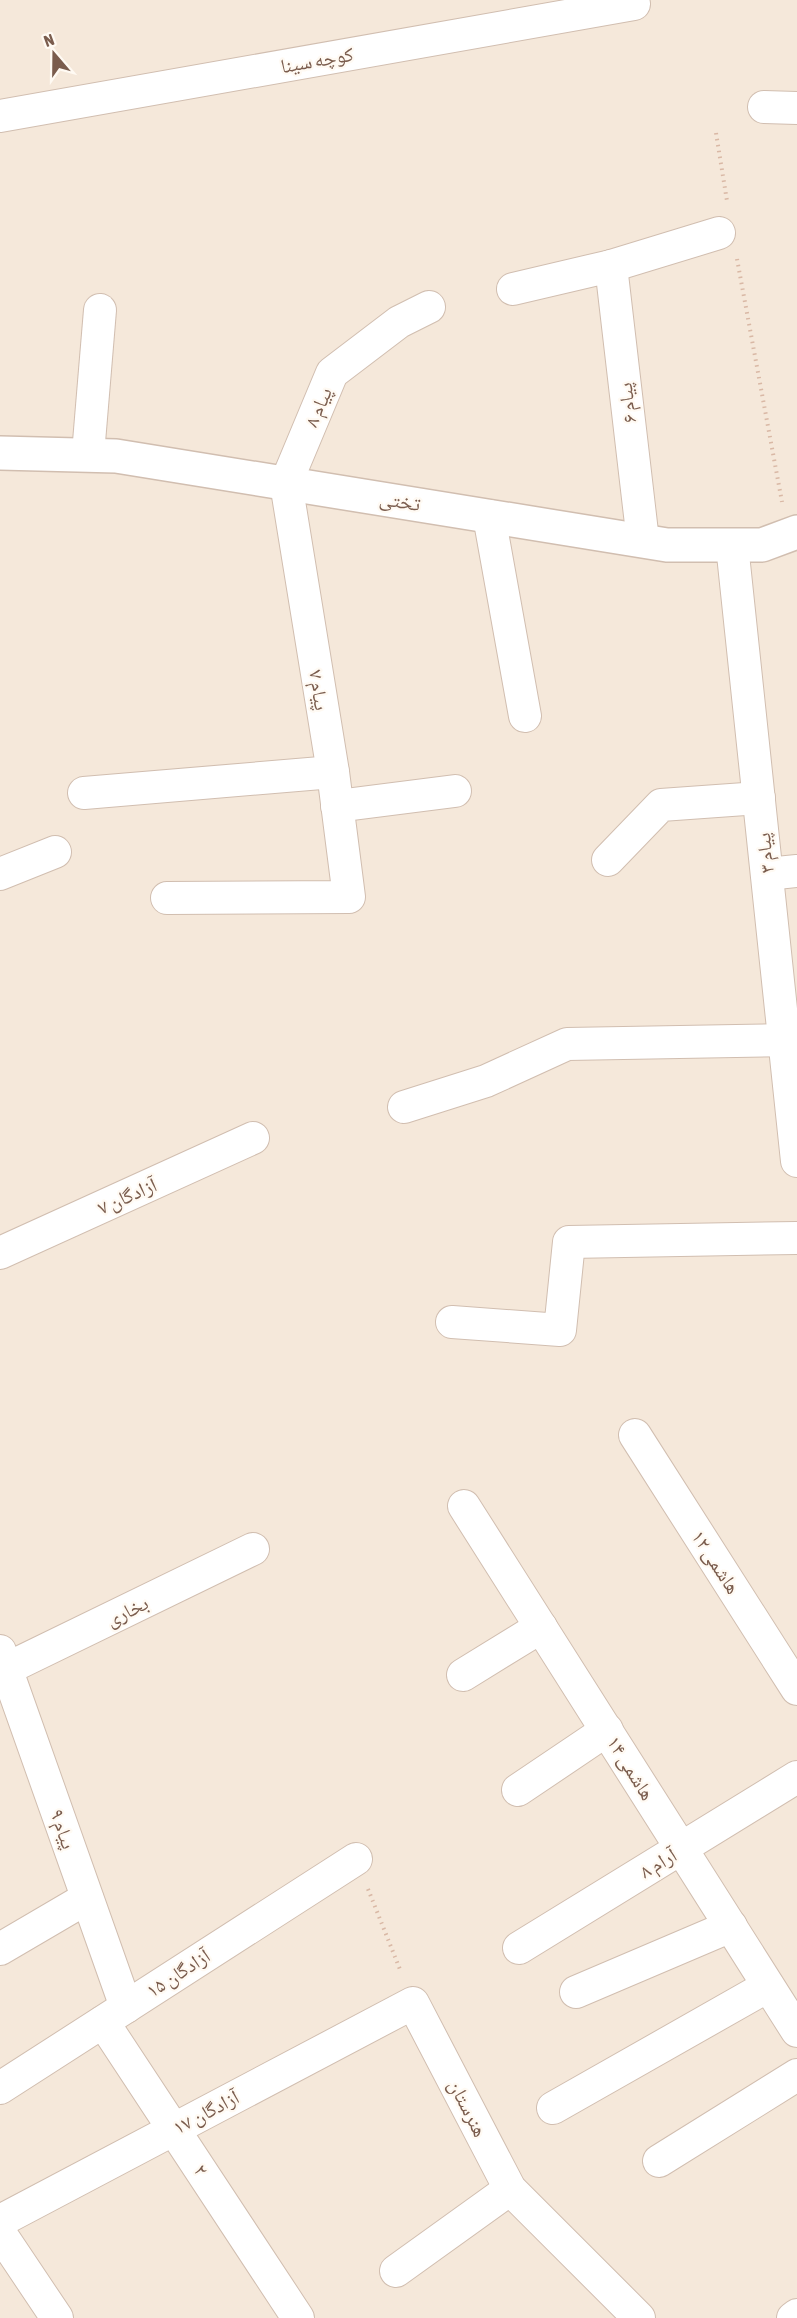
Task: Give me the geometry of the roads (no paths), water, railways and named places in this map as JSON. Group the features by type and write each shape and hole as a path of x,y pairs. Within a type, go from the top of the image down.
{"street":[{"name":"کوچه سینا","path":"0,116 634,4"},
{"path":"764,107 797,108"},
{"path":"513,289 611,266 728,234"},
{"name":"پیام ۶","path":"611,266 643,541"},
{"name":"پیام ۸","path":"286,483 332,373 399,322 429,307"},
{"path":"88,454 100,310"},
{"name":"تختی","path":"0,453 116,456 667,545 762,545 793,534"},
{"name":"پیام ۷","path":"167,898 349,897 333,772 286,483"},
{"path":"489,516 525,716"},
{"name":"پيام ۳","path":"732,545 759,798 782,872 797,1161"},
{"path":"84,794 333,772"},
{"path":"337,806 455,792"},
{"path":"608,860 661,805 759,798"},
{"path":"0,873 55,852"},
{"path":"404,1107 486,1081 567,1044 790,1040"},
{"name":"آزادگان ۷","path":"0,1253 253,1138"},
{"path":"452,1322 560,1330 569,1242 797,1238"},
{"name":"هاشمی ۱۲","path":"635,1435 797,1689"},
{"name":"هاشمی ۱۴","path":"464,1506 797,2031"},
{"name":"بخاری","path":"2,1664 254,1549"},
{"path":"463,1675 541,1627"},
{"name":"پیام ۹","path":"2,1664 87,1898 114,2014"},
{"path":"518,1790 607,1730"},
{"name":"آرام ۸","path":"519,1948 797,1777"},
{"name":"آزادگان ۱۵","path":"0,2088 356,1859"},
{"path":"0,1948 87,1898"},
{"path":"576,1992 730,1926"},
{"path":"553,2108 768,1986"},
{"name":"آزادگان ۱۷","path":"0,2221 413,2003"},
{"name":"هنرستان","path":"413,2003 510,2189 639,2318"},
{"name":"۲","path":"114,2014 174,2129 298,2318"},
{"path":"659,2162 797,2075"},
{"path":"396,2271 510,2189"},
{"path":"0,2233 57,2318"}]}
